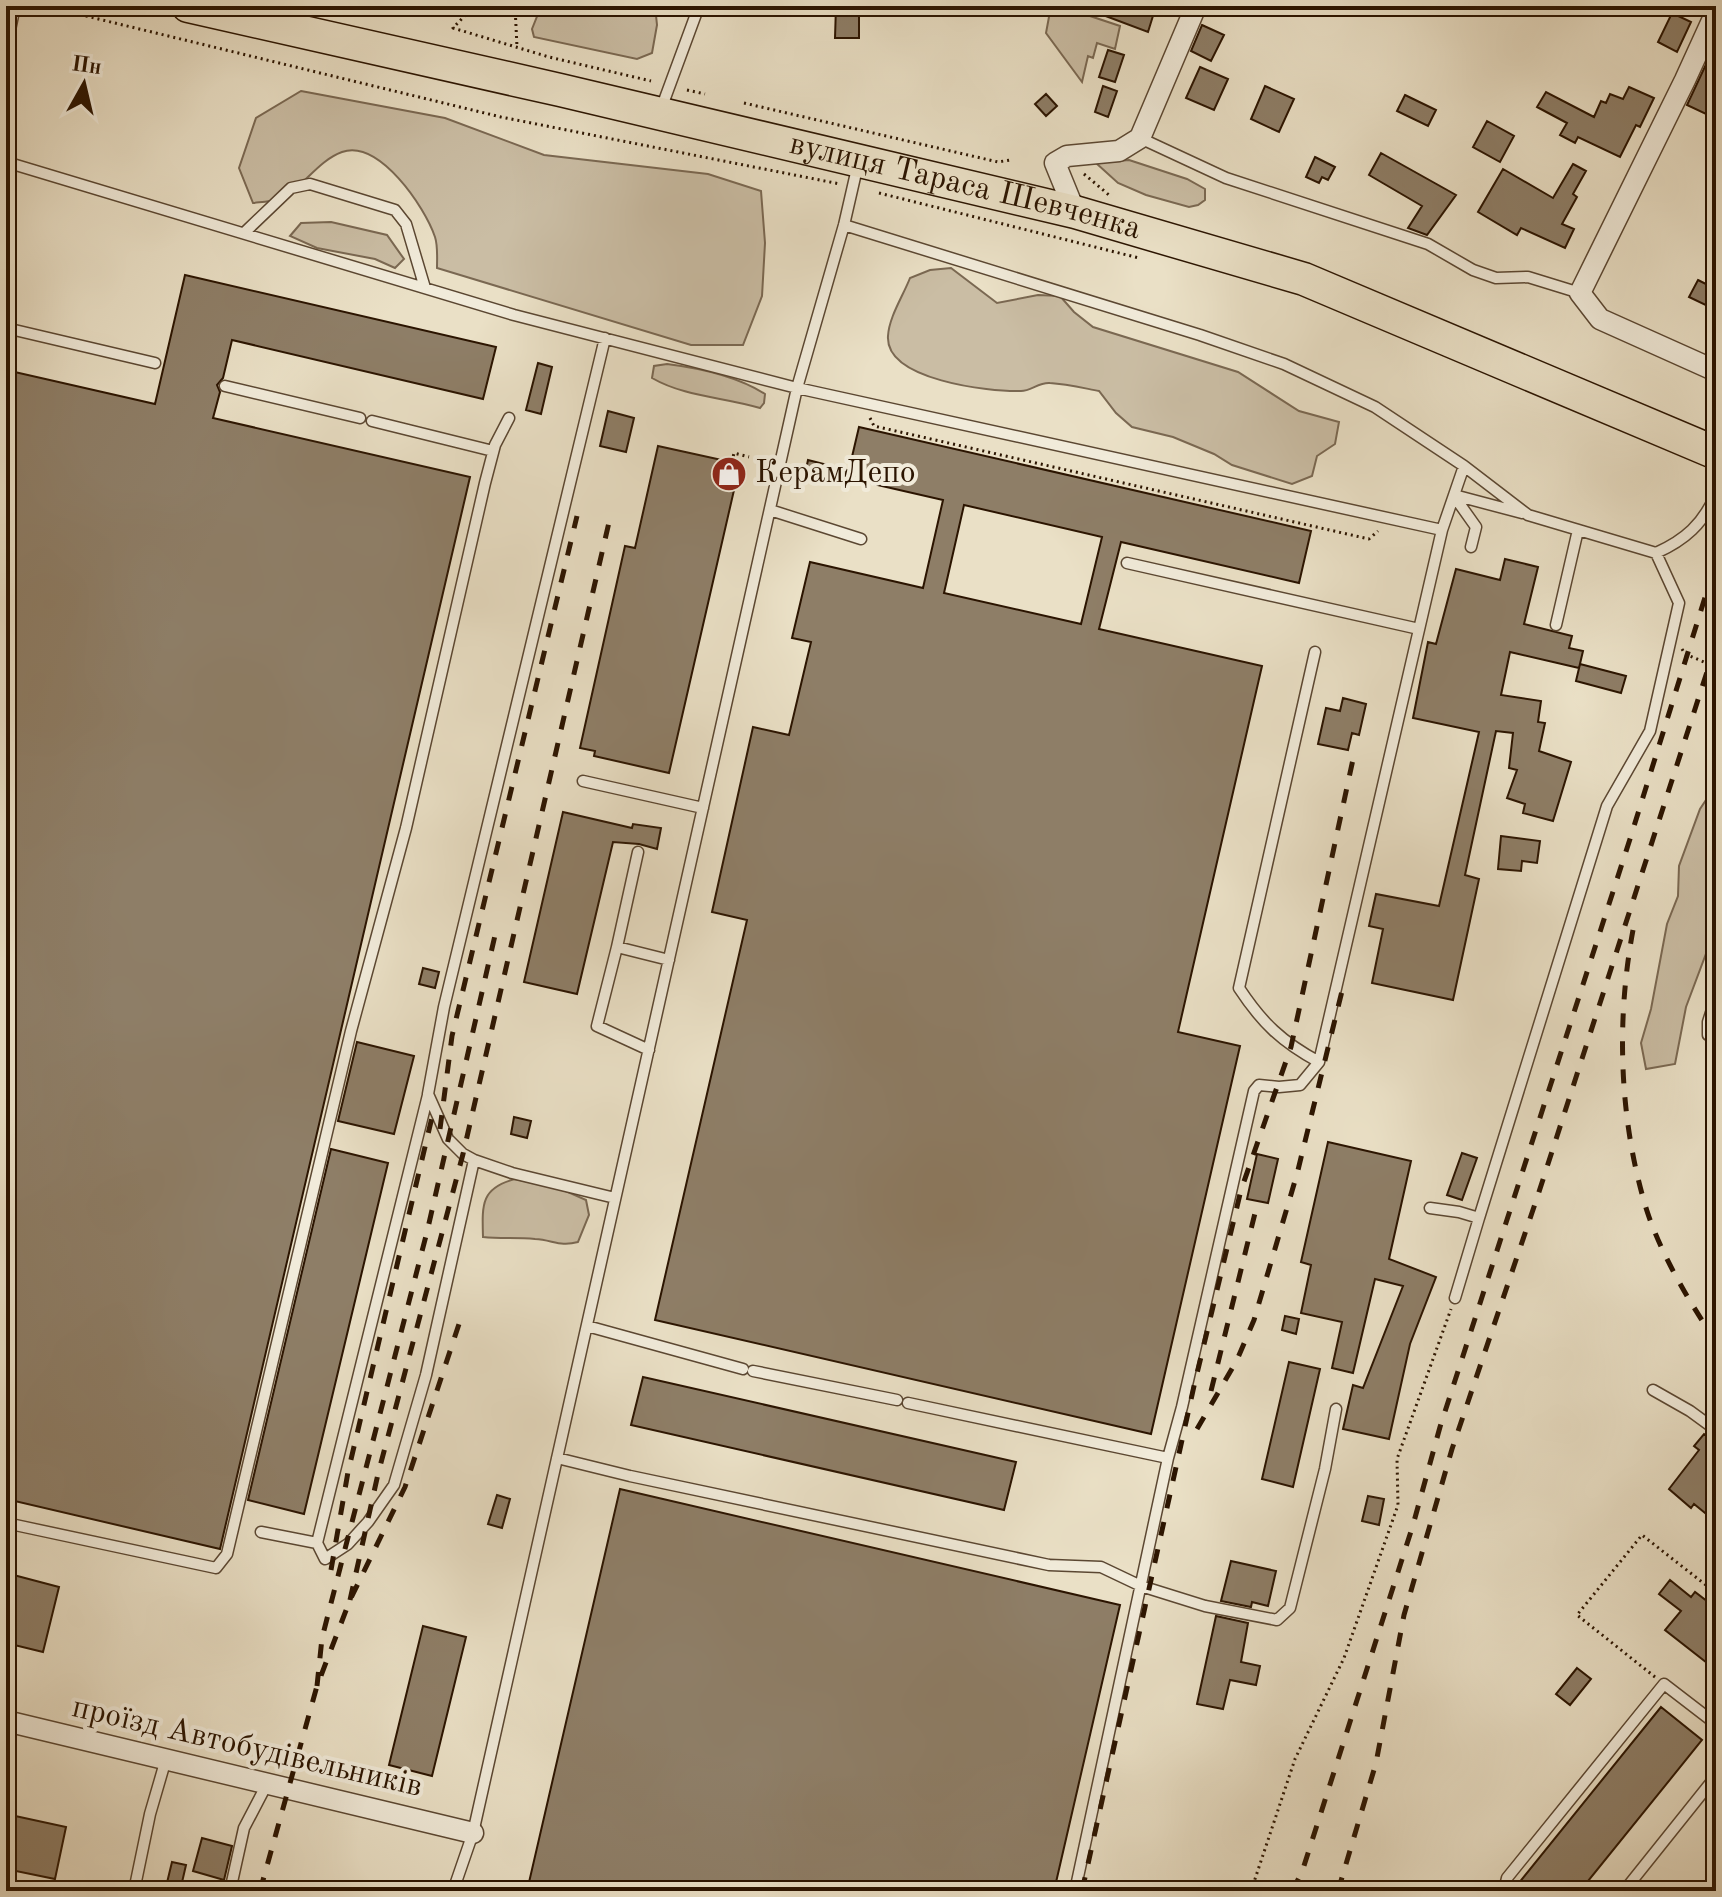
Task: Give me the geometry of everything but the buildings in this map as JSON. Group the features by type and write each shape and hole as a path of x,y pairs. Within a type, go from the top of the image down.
{"main road":[{"name":"вулиця Тараса Шевченка","path":"188,6 659,114 856,173 1075,212 1304,279 1716,453"}],"street":[{"path":"1075,212 1055,163 1067,156 1119,151 1140,138 1196,6"},
{"path":"1716,12 1580,293 1600,319 1716,371"},
{"name":"проїзд Автобудівельників","path":"6,1721 473,1833"}],"lane":[{"path":"6,49 15,6"},
{"path":"659,114 699,6"},
{"path":"1140,138 1226,178 1428,244 1473,270 1496,278 1528,277 1580,293"},
{"path":"6,162 425,288 797,388 1442,530"},
{"path":"453,1891 473,1833 797,388 856,173"},
{"path":"244,233 291,188 310,184 395,210 406,224 425,288"},
{"path":"844,225 1284,364 1375,407 1464,466 1528,515"},
{"path":"6,328 155,363"},
{"path":"474,1160 426,1375 394,1485 348,1544 325,1559 317,1543 428,1094 444,1007 605,338"},
{"path":"225,386 360,418"},
{"path":"6,1523 216,1568 227,1554 351,1031 406,828 493,451 509,418"},
{"path":"372,421 493,451"},
{"path":"1075,1891 1168,1458 1186,1392 1254,1091 1259,1085 1300,1085 1319,1062 1442,530 1464,466"},
{"path":"1454,495 1656,553 1679,543 1699,523 1716,494"},
{"path":"1454,495 1476,527 1471,547"},
{"path":"770,510 861,539"},
{"path":"1556,625 1578,530"},
{"path":"1455,1298 1607,806 1650,731 1679,603 1656,553"},
{"path":"1127,563 1419,629"},
{"path":"1315,652 1239,988 1257,1016 1287,1045 1319,1062"},
{"path":"583,781 703,808"},
{"path":"638,852 597,1026 649,1050"},
{"path":"617,947 669,960"},
{"path":"1716,997 1708,1022 1708,1035 1716,1040"},
{"path":"428,1094 448,1139 463,1154 512,1173 615,1198"},
{"path":"1430,1208 1479,1218"},
{"path":"587,1326 748,1370 1168,1458"},
{"path":"1653,1390 1716,1430"},
{"path":"557,1458 1049,1565 1101,1567 1141,1586 1205,1606 1277,1620 1290,1608 1325,1469 1336,1409"},
{"path":"261,1532 317,1543"},
{"path":"1504,1891 1507,1878 1664,1684 1716,1724"},
{"path":"134,1891 150,1814 166,1759"},
{"path":"1624,1891 1716,1776"},
{"path":"230,1891 244,1828 267,1784"}],"path":[{"path":"45,6 501,117 856,173 1139,258"},
{"path":"474,6 453,28 549,57 651,81"},
{"path":"515,6 517,47"},
{"path":"687,90 705,94"},
{"path":"744,103 998,162 1010,160"},
{"path":"865,411 874,426 1369,539 1394,519"},
{"path":"732,462 734,453 749,457"},
{"path":"1672,632 1685,654 1716,667"},
{"path":"1251,1891 1295,1759 1344,1658 1398,1505 1397,1459 1455,1298"},
{"path":"1664,1684 1577,1615 1642,1535 1716,1593"}],"shaded area":[{"path":"549,6 655,6 657,25 652,53 637,59 534,37 532,29 540,9"},
{"path":"1051,6 1083,6 1081,13 1120,26 1115,49 1097,43 1093,58 1088,56 1082,82 1046,33"},
{"path":"301,91 445,118 544,155 708,174 761,191 765,243 762,296 743,345 691,345 437,268 435,237 411,193 385,165 356,151 342,152 324,162 286,195 253,203 239,168 256,118"},
{"path":"1129,160 1187,179 1205,189 1205,200 1189,207 1146,195 1118,183 1096,163"},
{"path":"331,222 387,235 404,259 395,268 375,259 317,248 290,236 301,223"},
{"path":"951,268 997,303 1038,295 1060,296 1093,327 1238,372 1299,411 1339,422 1335,444 1317,456 1312,476 1292,484 1232,465 1173,437 1132,427 1099,391 1050,383 1021,391 986,389 920,373 903,363 892,351 888,336 891,321 910,278 930,270"},
{"path":"667,364 742,382 765,394 764,403 760,408 705,396 652,378 654,366"},
{"path":"1716,785 1716,927 1686,1007 1675,1064 1646,1069 1641,1043 1651,1009 1667,924 1678,896 1679,866 1700,809"},
{"path":"515,1179 559,1188 586,1200 589,1215 578,1242 566,1244 528,1238 483,1237 486,1199 496,1187"}],"railway":[{"path":"440,1129 452,1036 577,516"},
{"path":"350,1600 378,1474 463,1154 610,518"},
{"path":"1292,1891 1302,1872 1413,1525 1440,1427 1716,562"},
{"path":"1338,1891 1376,1763 1404,1615 1452,1449 1537,1198 1716,644"},
{"path":"1082,1891 1194,1386 1241,1190 1291,1047 1355,750"},
{"path":"1633,930 1624,1000 1623,1071 1638,1177 1647,1211 1668,1261 1716,1341"},
{"path":"317,1686 322,1638 427,1232 496,931"},
{"path":"1197,1429 1237,1360 1254,1320 1297,1174 1342,991"},
{"path":"331,1570 348,1472 433,1113"},
{"path":"1211,1391 1258,1201"},
{"path":"260,1891 317,1686 350,1600 405,1487 460,1321"}],"place":[{"name":"КерамДепо","path":"729,474"}]}
